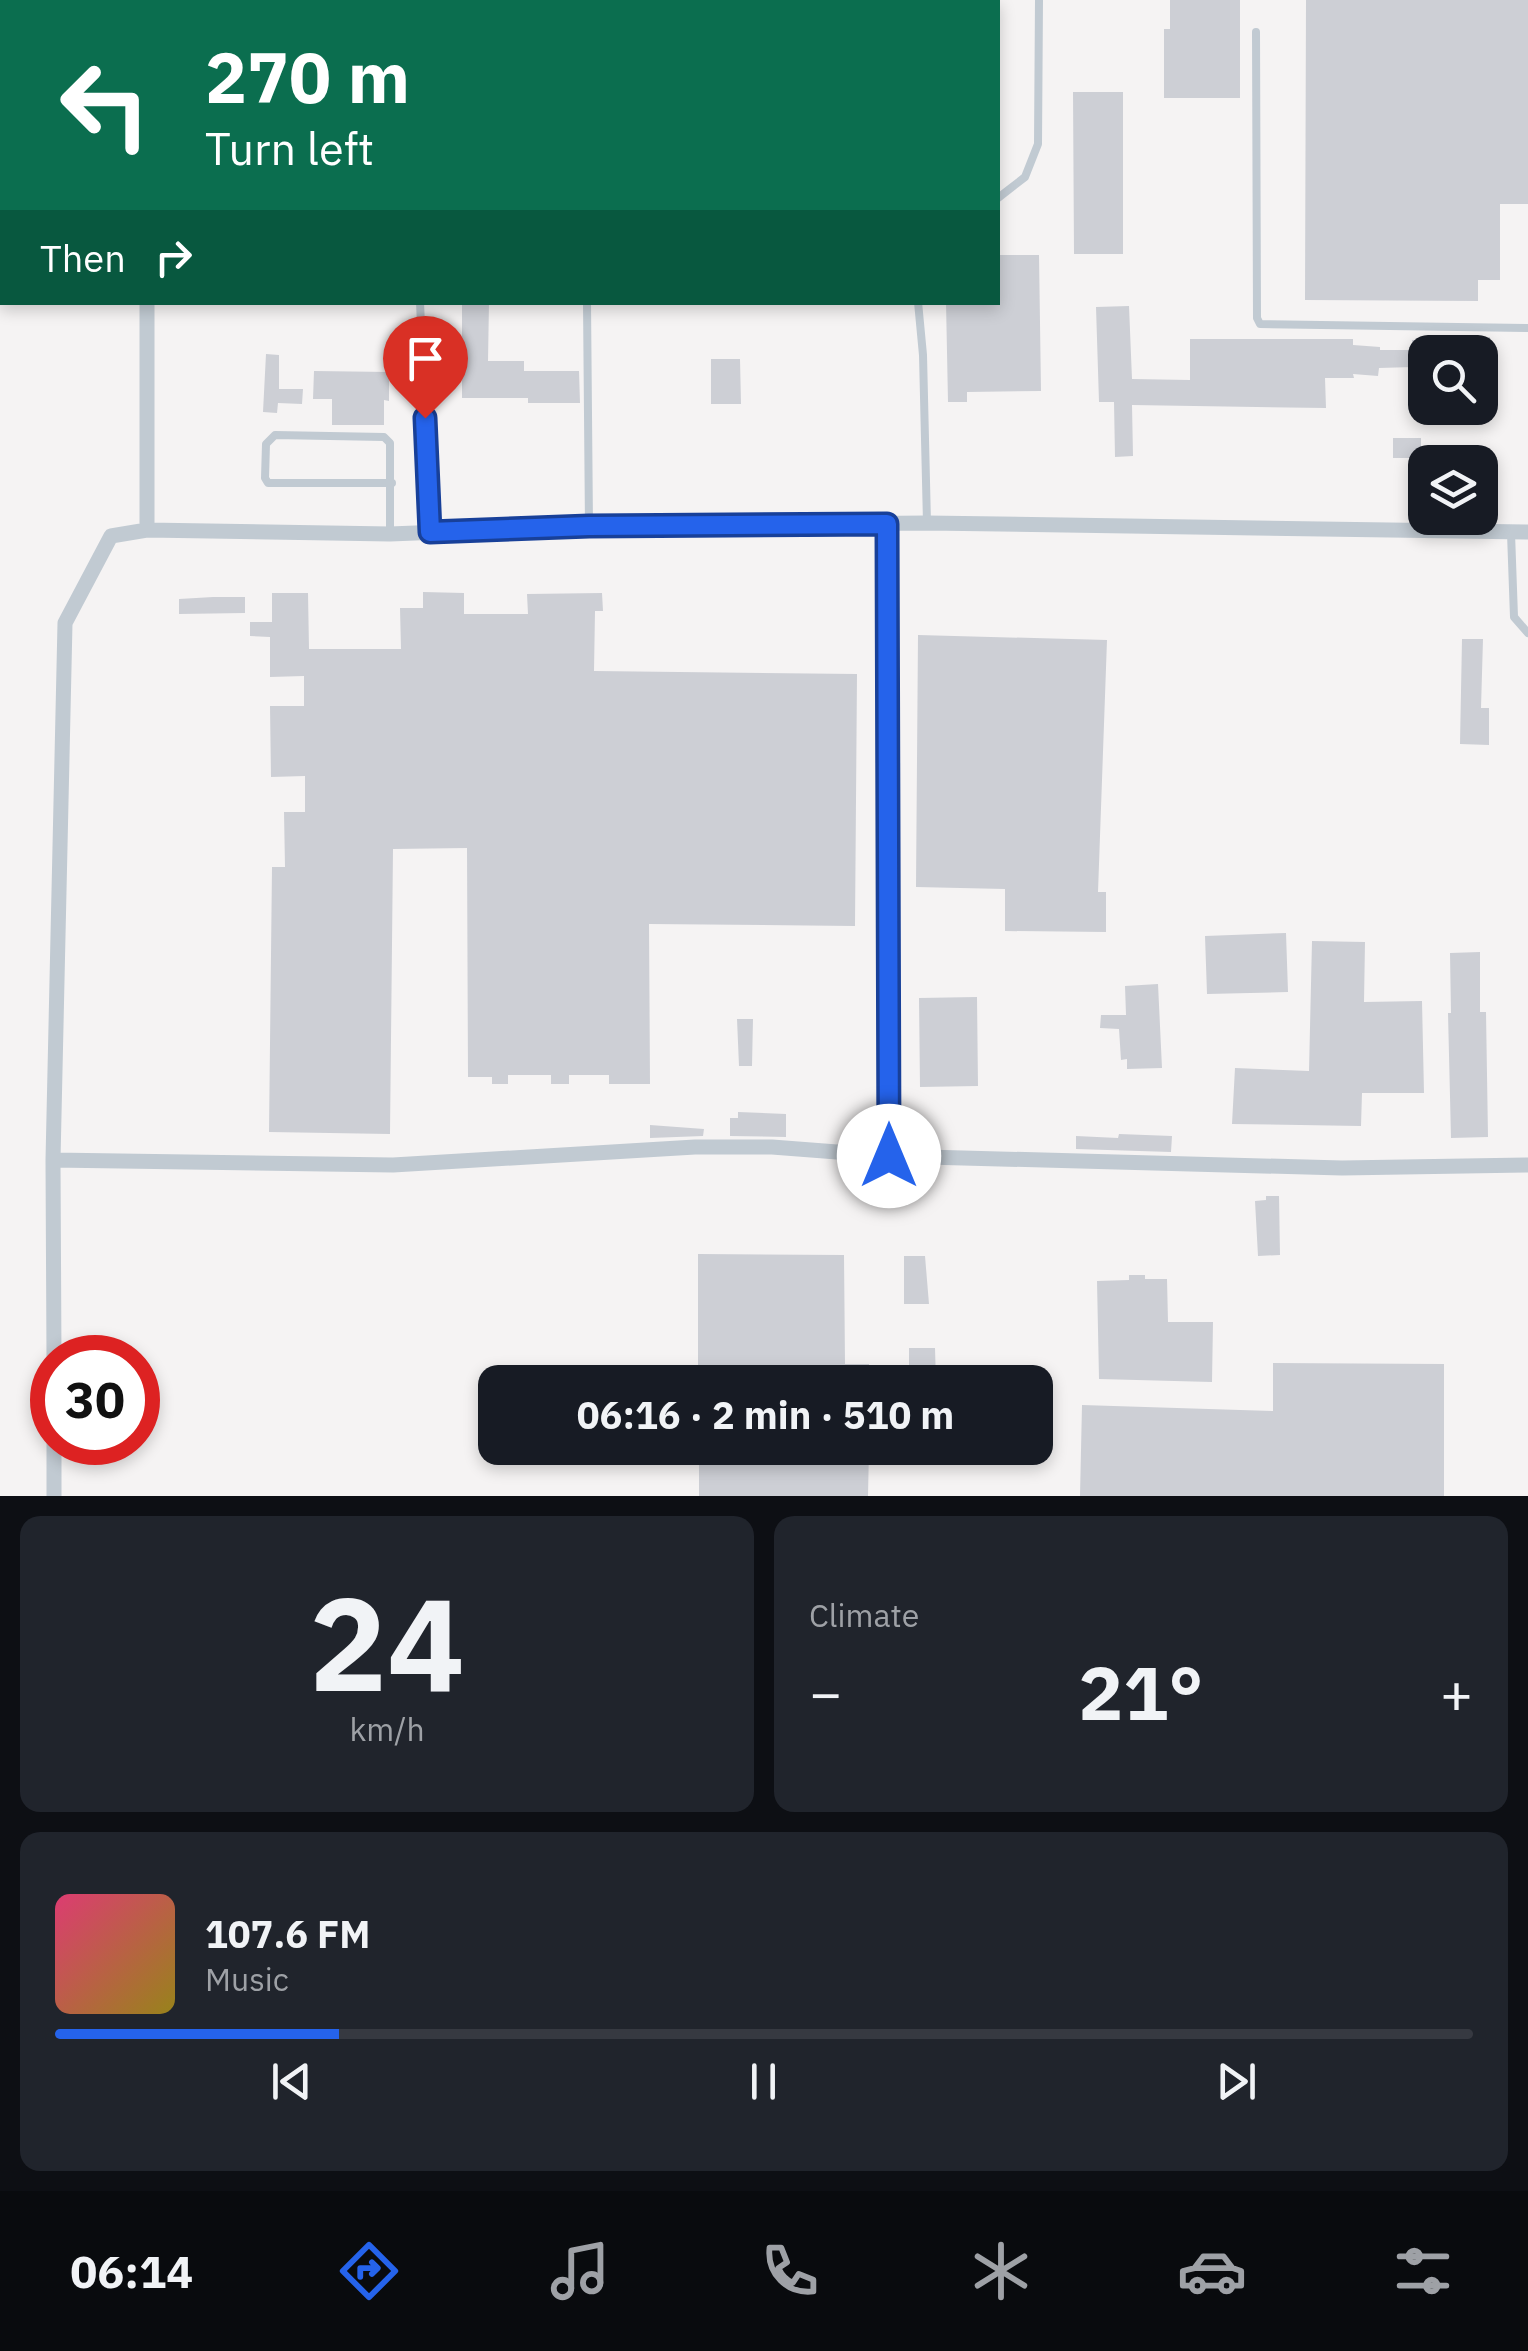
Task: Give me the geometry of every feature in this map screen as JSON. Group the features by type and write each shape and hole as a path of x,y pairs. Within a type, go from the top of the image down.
{"street":[{"path":"147,305 147,530"},
{"path":"887,524 889,1156"},
{"path":"54,1335 65,623 111,536 147,530 390,534 589,526 887,524 1520,533"},
{"path":"54,1160 393,1166 695,1147 1342,1168 1528,1166"},
{"path":"54,1465 54,1496"}],"lane":[{"path":"1000,196 1025,177 1038,144 1039,0"},
{"path":"1256,32 1256,318 1260,324 1528,328"},
{"path":"420,305 430,532"},
{"path":"587,305 589,526"},
{"path":"918,305 927,524"},
{"path":"390,534 392,483 390,443 384,437 274,435 266,444 268,483 392,483"},
{"path":"1520,533 1514,617 1528,633"}],"building":[{"path":"1170,0 1240,0 1240,98 1164,98 1164,29 1170,29"},
{"path":"1306,0 1528,0 1528,204 1500,204 1500,280 1478,280 1478,301 1305,300"},
{"path":"1073,92 1123,92 1123,254 1074,254"},
{"path":"1000,255 1039,255 1041,391 967,392 967,402 948,402 946,305 1000,305"},
{"path":"462,305 489,305 488,361 524,361 524,371 579,371 580,403 462,398"},
{"path":"1129,306 1132,379 1190,380 1190,339 1353,339 1353,345 1408,350 1408,367 1379,368 1378,376 1325,378 1326,408 1132,405 1133,456 1115,457 1114,402 1099,402 1096,307"},
{"path":"266,354 279,355 279,389 303,389 302,404 278,403 277,413 263,412"},
{"path":"711,359 740,359 741,404 711,404"},
{"path":"314,371 389,372 384,425 332,425 332,399 313,399"},
{"path":"1393,438 1421,438 1421,445 1408,445 1408,458 1393,458"},
{"path":"423,592 464,593 464,614 528,614 527,594 602,593 603,611 595,611 594,671 857,674 855,926 649,924 650,1084 609,1084 609,1075 569,1075 569,1084 551,1084 551,1075 508,1075 508,1084 492,1084 492,1077 468,1077 467,848 393,849 390,1134 269,1132 272,867 285,867 284,812 305,812 305,776 271,777 270,706 304,706 304,676 270,677 270,637 250,636 250,622 272,622 272,593 308,593 309,649 401,649 400,608 423,608"},
{"path":"245,597 245,613 179,614 179,599"},
{"path":"918,635 1107,640 1098,892 1106,892 1106,932 1005,931 1005,889 916,887"},
{"path":"1462,639 1483,639 1481,708 1489,708 1489,745 1460,744"},
{"path":"1286,933 1288,992 1207,994 1205,936"},
{"path":"1312,941 1365,942 1364,1002 1422,1001 1424,1093 1362,1093 1361,1126 1232,1124 1235,1068 1309,1071"},
{"path":"1480,952 1480,1012 1486,1012 1488,1137 1451,1138 1450,953"},
{"path":"1158,984 1162,1068 1127,1069 1127,1059 1121,1060 1119,1029 1100,1028 1101,1015 1126,1015 1125,986"},
{"path":"977,997 978,1086 920,1087 919,998"},
{"path":"737,1019 753,1019 752,1066 739,1066"},
{"path":"738,1112 786,1114 786,1137 730,1136 730,1118 738,1118"},
{"path":"650,1125 704,1129 703,1136 650,1138"},
{"path":"1119,1134 1172,1136 1171,1152 1076,1149 1076,1136 1118,1138"},
{"path":"1266,1196 1279,1196 1280,1255 1258,1256 1255,1201 1266,1200"},
{"path":"698,1254 844,1255 845,1364 869,1365 698,1365"},
{"path":"904,1256 925,1256 929,1304 904,1304"},
{"path":"1129,1275 1167,1279 1168,1322 1213,1322 1212,1382 1099,1379 1097,1281 1129,1280"},
{"path":"909,1348 935,1348 936,1365 909,1365"},
{"path":"1273,1363 1444,1364 1444,1496 1080,1496 1082,1405 1273,1411"},
{"path":"699,1465 869,1465 868,1496 699,1496"}],"route":[{"path":"425,418 430,532 589,526 887,524 889,1156"}]}
